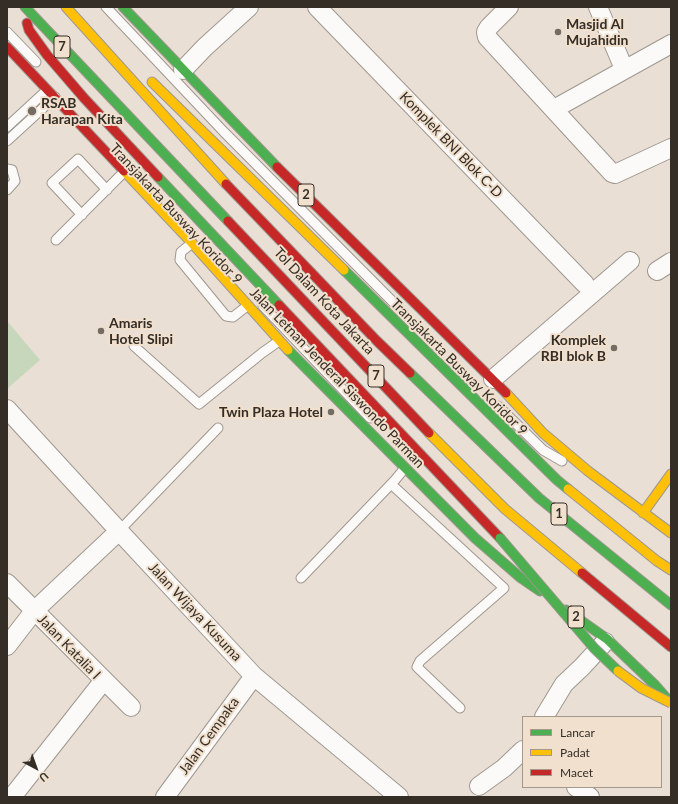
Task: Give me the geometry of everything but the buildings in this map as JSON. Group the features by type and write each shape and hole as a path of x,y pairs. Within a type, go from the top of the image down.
{"main road":[{"path":"21,7 29,30 47,55 84,98 212,236 339,367 500,538 594,648 617,670 641,688 671,703"},
{"name":"Tol Dalam Kota Jakarta","path":"25,7 434,437 505,509 671,647"},
{"name":"Tol Dalam Kota Jakarta","path":"66,7 244,204 377,341 539,498 671,606"},
{"path":"70,7 105,36"},
{"name":"2","path":"123,7 279,169 493,379 543,433 588,471 671,533"},
{"name":"Jalan Letnan Jenderal Siswondo Parman","path":"7,47 192,243 279,341 404,468 475,538 521,578 607,640 655,685 671,703"},
{"path":"146,76 264,190 450,376 557,480 657,561 671,570"},
{"path":"643,513 671,474"}],"street":[{"path":"183,70 205,47 249,7"},
{"name":"Komplek BNI Blok C-D","path":"317,7 585,284"},
{"path":"509,7 489,27 486,32 488,37 612,173 615,174 671,148"},
{"path":"598,7 624,69"},
{"path":"554,109 671,44"},
{"path":"493,379 630,261"},
{"name":"Jalan Wijaya Kusuma","path":"7,409 254,676 399,797"},
{"path":"7,646 34,611 119,531"},
{"name":"Jalan Katalia I","path":"7,583 104,680 12,797"},
{"path":"545,716 564,684 607,640"},
{"name":"Jalan Cempaka","path":"165,797 254,676"},
{"path":"104,680 131,707"},
{"path":"478,786 504,768 522,751"},
{"path":"577,788 590,797"}],"lane":[{"name":"Transjakarta Busway Koridor 9","path":"106,7 224,132 403,313"},
{"path":"7,32 42,68"},
{"path":"7,126 48,89"},
{"path":"7,141 55,97"},
{"name":"Transjakarta Busway Koridor 9","path":"89,120 238,281"},
{"path":"82,214 52,183 78,159 107,190"},
{"path":"7,169 12,170 15,181 7,190"},
{"path":"56,240 125,171"},
{"path":"192,243 181,252 180,260 226,316 233,318 247,306"},
{"path":"254,298 375,423"},
{"path":"134,346 199,404 279,341"},
{"name":"Transjakarta Busway Koridor 9","path":"492,400 543,450 567,464 588,471"},
{"path":"119,531 218,428"},
{"path":"414,464 475,538"},
{"path":"301,578 391,484 404,468"},
{"path":"391,484 504,588"},
{"path":"460,708 417,667 420,661 504,588 521,578"}],"green space":[{"path":"7,321 40,360 7,389"}],"traffic: fast":[{"path":"25,7 228,221"},
{"path":"123,7 277,167"},
{"path":"158,177 279,305"},
{"path":"344,270 557,480 568,489"},
{"path":"288,350 475,538 521,578 540,591"},
{"path":"410,373 539,498 671,605"},
{"path":"500,538 594,648 618,671"},
{"path":"566,610 607,639 655,685 669,701"}],"traffic: slow":[{"path":"66,7 226,184"},
{"path":"152,82 344,270"},
{"path":"124,171 192,243 288,350"},
{"path":"506,393 543,433 588,471 671,533"},
{"path":"429,433 505,509 582,573"},
{"path":"643,513 671,474"},
{"path":"568,489 657,561 671,570"},
{"path":"618,671 641,688 671,703"}],"traffic: jam":[{"path":"27,23 29,30 47,55 84,98 158,177"},
{"path":"7,47 124,171"},
{"path":"277,167 506,393"},
{"path":"226,184 377,341 410,373"},
{"path":"228,221 429,433"},
{"path":"279,305 500,538"},
{"path":"582,573 671,647"}],"place":[{"name":"Masjid Al Mujahidin","path":"558,32"},
{"name":"RSAB Harapan Kita","path":"32,111"},
{"name":"Amaris Hotel Slipi","path":"101,331"},
{"name":"Komplek RBI blok B","path":"614,348"},
{"name":"Twin Plaza Hotel","path":"331,412"}]}
